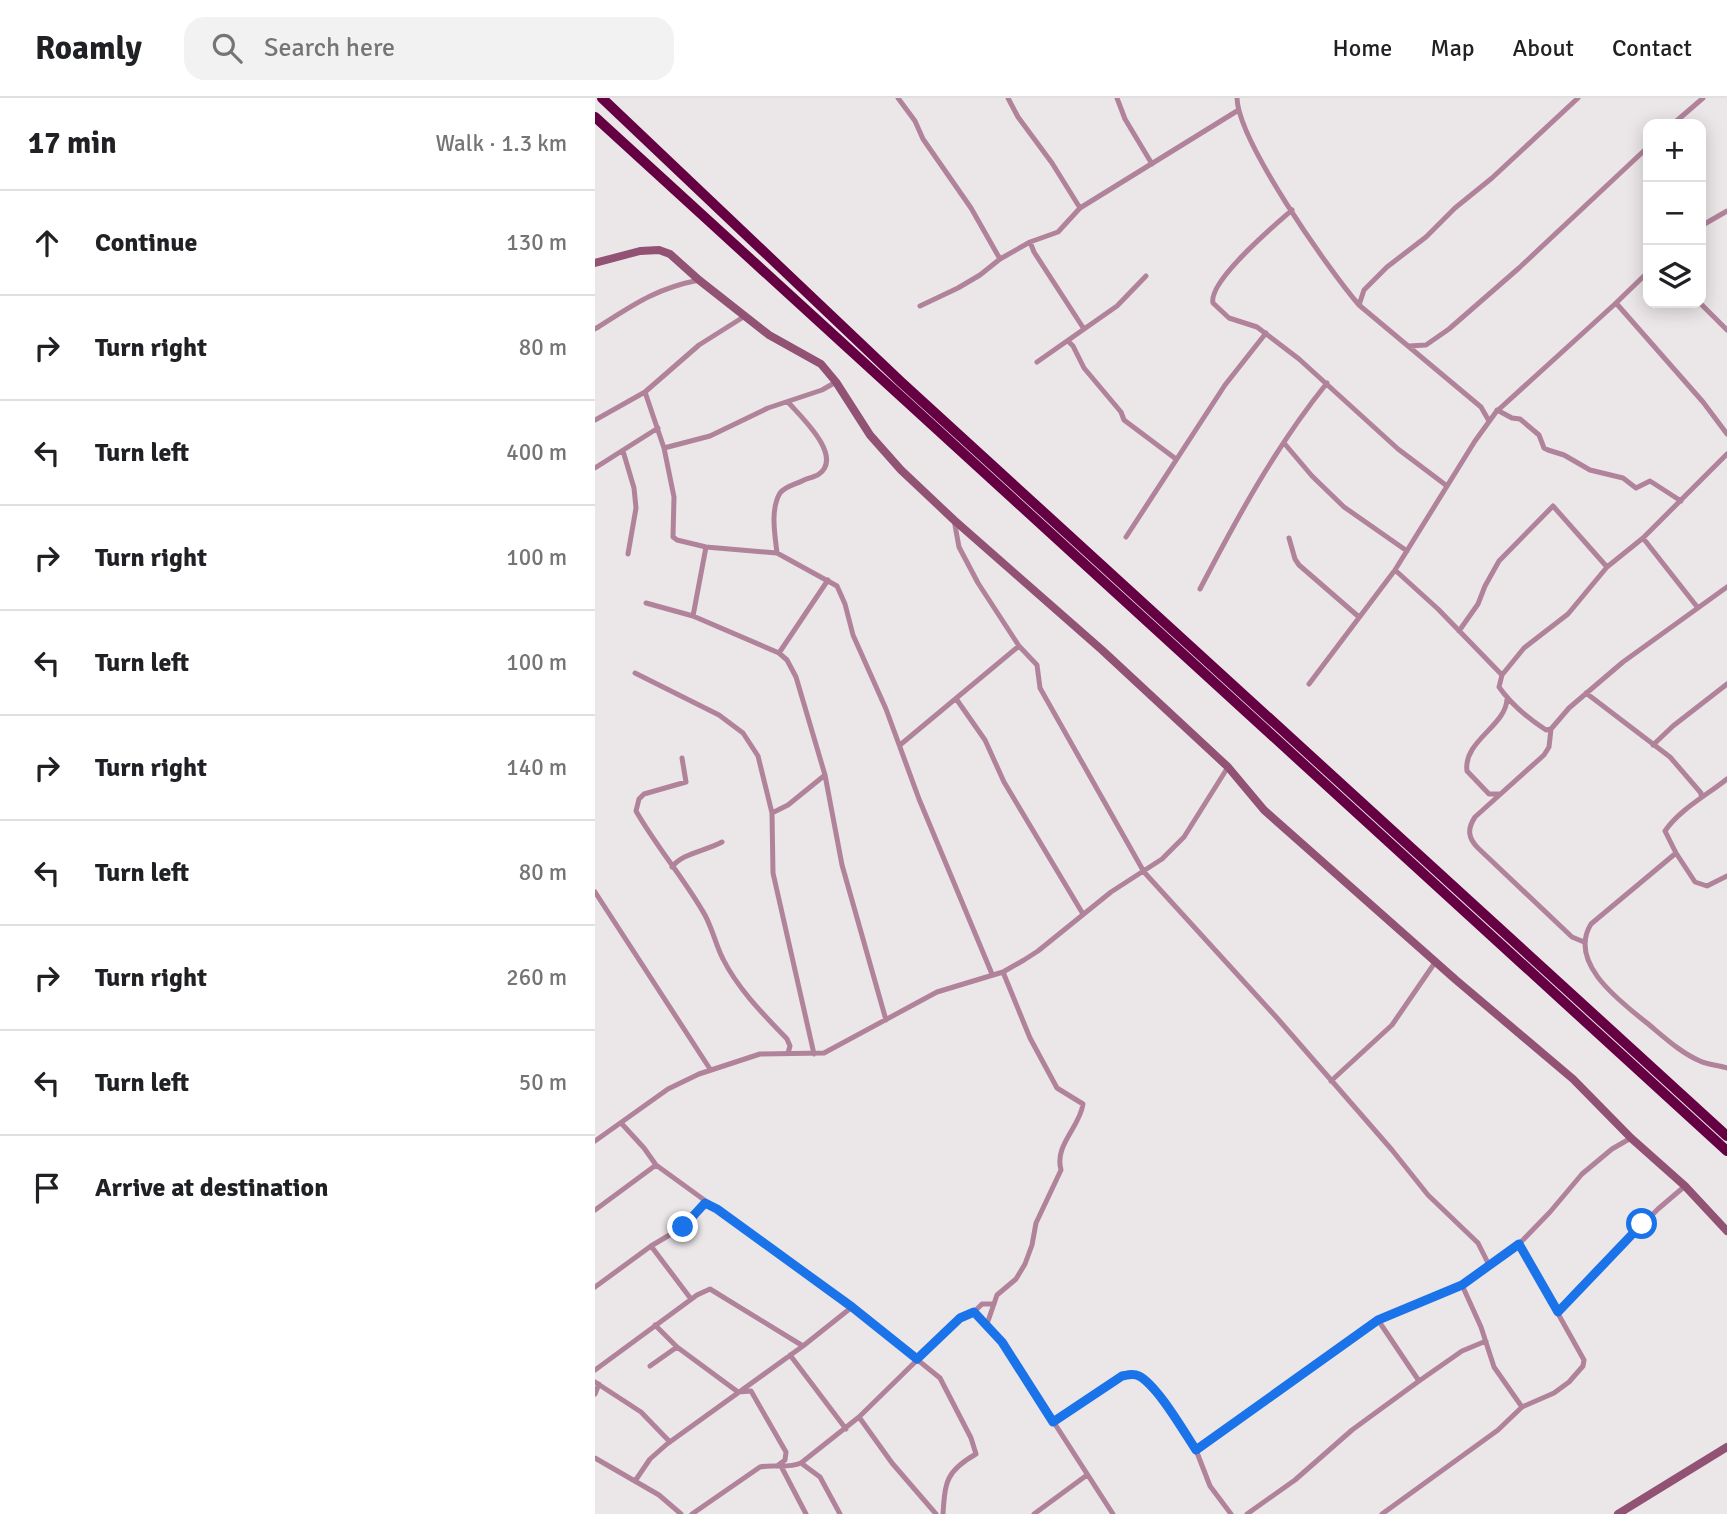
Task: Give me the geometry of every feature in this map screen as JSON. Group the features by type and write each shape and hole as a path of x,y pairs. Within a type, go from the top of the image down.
{"highway":[{"path":"602,98 901,382 1727,1136"},
{"path":"595,117 1727,1152"}],"street":[{"path":"898,98 971,208 1000,259"},
{"path":"1008,98 1080,208"},
{"path":"1117,98 1125,119 1152,164"},
{"path":"1237,98 1237,111 1247,134 1321,256 1345,289 1359,305 1482,407 1489,421"},
{"path":"1359,305 1364,290 1387,267 1426,237 1578,98"},
{"path":"1680,119 1703,98"},
{"path":"920,306 958,288 1030,242 1058,232 1080,208 1237,111"},
{"path":"1407,346 1426,345 1449,329 1519,268 1643,152"},
{"path":"1292,210 1250,246 1212,297 1218,310 1229,318 1257,327 1266,333 1327,383 1398,449 1447,486"},
{"path":"1706,223 1727,211"},
{"path":"1030,242 1084,328"},
{"path":"595,263 641,251 659,250 670,254 769,335 821,364 836,382 870,435 901,470 1228,767 1264,810 1573,1079 1631,1138 1685,1186 1727,1231"},
{"path":"1037,362 1117,306 1146,276"},
{"path":"1309,684 1395,570 1499,408 1643,277"},
{"path":"595,329 650,294 672,285 699,280"},
{"path":"1345,289 1364,290"},
{"path":"1616,303 1703,402 1727,434"},
{"path":"1705,308 1727,330"},
{"path":"595,420 645,392 699,345 745,316"},
{"path":"1126,537 1225,385 1266,333"},
{"path":"1068,341 1084,368 1121,412 1124,420 1176,459"},
{"path":"1421,358 1426,345"},
{"path":"664,448 710,436 768,408 822,390 836,382"},
{"path":"1200,589 1225,541 1284,443 1327,383"},
{"path":"645,392 664,448 674,498 673,537 706,547 777,553 828,580 842,593 853,635 992,974"},
{"path":"777,553 774,523 779,494 784,489 820,473 827,461 826,450 817,436 788,402"},
{"path":"1482,407 1499,408 1512,418 1520,419 1539,435 1544,448 1564,455 1590,470 1623,478 1636,488 1650,481 1682,501"},
{"path":"595,468 658,428"},
{"path":"1284,443 1312,476 1344,507 1407,551"},
{"path":"622,451 634,488 636,508 628,554"},
{"path":"1551,729 1546,730 1539,726 1507,699 1499,687 1502,675 1524,648 1568,614 1608,567 1682,501 1727,454"},
{"path":"1459,631 1478,604 1499,561 1553,506 1608,567"},
{"path":"954,520 960,547 966,559 1019,646 1037,665 1041,688 1144,872 1277,1018 1428,1195 1478,1243 1489,1265"},
{"path":"1289,538 1299,565 1359,617"},
{"path":"1643,538 1698,607"},
{"path":"693,616 706,547"},
{"path":"1395,570 1502,675"},
{"path":"779,653 828,580"},
{"path":"1584,942 1572,937 1472,842 1469,825 1544,755 1549,747 1551,729 1569,708 1623,662 1727,587"},
{"path":"646,603 693,616 779,653 787,660 796,677 825,775 842,865 886,1020"},
{"path":"899,745 957,700 1019,646"},
{"path":"635,673 719,715 743,733 758,756 772,813 773,873 814,1054"},
{"path":"1653,744 1727,684"},
{"path":"1586,693 1653,744 1686,775 1702,796"},
{"path":"1500,794 1489,794 1467,771 1466,766 1479,742 1507,707 1507,699"},
{"path":"957,700 985,740 1004,782 1083,914"},
{"path":"682,758 686,782 644,794 636,811 704,912 729,970 754,1004 787,1039 790,1046 788,1053"},
{"path":"596,1138 622,1124 668,1089 710,1069 760,1054 824,1053 937,992 1003,972 1038,951 1111,892 1163,859 1184,836 1228,767"},
{"path":"772,813 788,805 825,775"},
{"path":"1727,779 1702,796 1669,824 1665,831 1695,882 1707,886 1727,876"},
{"path":"672,867 680,858 708,850 722,842"},
{"path":"1676,853 1591,924 1584,942 1597,976 1610,993 1673,1045 1702,1062 1727,1068"},
{"path":"595,891 710,1069"},
{"path":"1331,1081 1386,1032 1436,961"},
{"path":"987,1324 997,1295 1016,1279 1025,1264 1033,1245 1036,1223 1061,1170 1059,1162 1067,1138 1082,1114 1083,1104 1057,1088 1030,1038 1003,972"},
{"path":"622,1124 645,1148 656,1165 852,1307 940,1378 971,1438 976,1454 947,1478 943,1514"},
{"path":"1196,1450 1378,1320 1462,1285 1519,1244 1551,1212 1582,1174 1612,1149 1631,1138"},
{"path":"595,1210 656,1165"},
{"path":"1558,1312 1658,1209 1685,1186"},
{"path":"595,1287 651,1246 683,1227 705,1203"},
{"path":"1382,1514 1498,1430 1522,1407 1553,1393 1574,1377 1583,1366 1584,1360 1519,1244"},
{"path":"651,1246 691,1299"},
{"path":"1462,1285 1494,1367 1522,1407"},
{"path":"595,1370 706,1290 714,1290 803,1346"},
{"path":"692,1514 760,1467 801,1463 846,1429 960,1318 974,1312 982,1304 994,1304"},
{"path":"635,1481 650,1459 670,1442 803,1346 852,1307"},
{"path":"974,1312 1002,1342 1113,1514"},
{"path":"1378,1320 1419,1381"},
{"path":"655,1325 677,1347 738,1392 751,1391 786,1452 780,1467"},
{"path":"1247,1514 1294,1480 1352,1430 1419,1381 1462,1351 1486,1341"},
{"path":"650,1366 677,1347"},
{"path":"790,1355 846,1429"},
{"path":"1053,1422 1122,1376 1139,1376 1148,1384 1196,1450 1210,1486 1231,1514"},
{"path":"595,1394 597,1383 641,1412 670,1442"},
{"path":"859,1417 892,1463 935,1513"},
{"path":"1618,1514 1727,1447"},
{"path":"595,1458 659,1495 681,1514"},
{"path":"801,1463 820,1476 840,1514"},
{"path":"780,1467 806,1514"},
{"path":"1034,1514 1087,1475"},
{"path":"925,1514 935,1513"}],"route":[{"path":"683,1227 705,1203 717,1209 852,1307 917,1359 960,1318 974,1312 1002,1342 1053,1422 1122,1376 1139,1376 1160,1398 1196,1450 1345,1341 1378,1320 1462,1285 1519,1244 1558,1312 1642,1224"}]}
